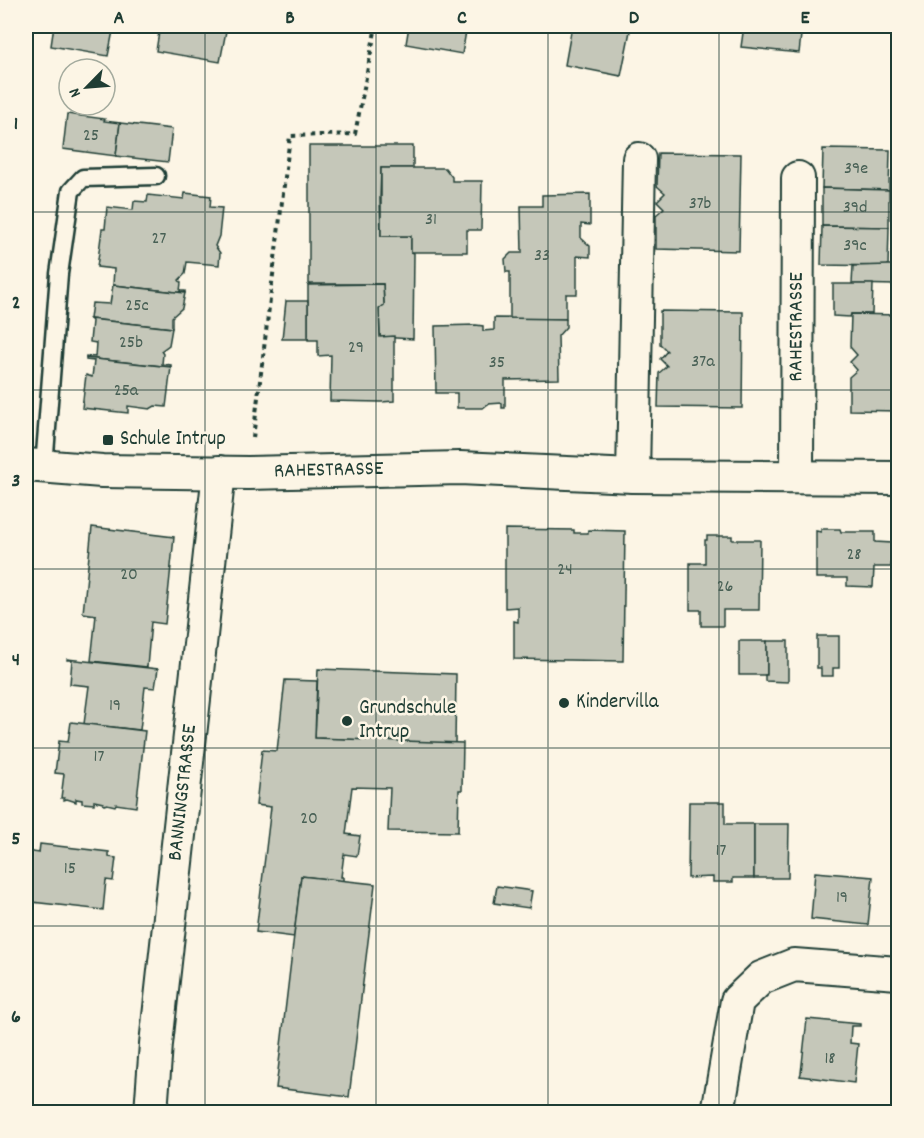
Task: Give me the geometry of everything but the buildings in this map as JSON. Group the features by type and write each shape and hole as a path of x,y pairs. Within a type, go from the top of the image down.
{"street":[{"path":"633,476 639,159"},
{"name":"RAHESTRASSE","path":"797,477 798,178"},
{"name":"RAHESTRASSE","path":"35,466 102,471 233,472 460,468 633,476 898,478"},
{"name":"BANNINGSTRASSE","path":"151,1113 156,1044 233,472"},
{"path":"718,1113 737,1001 761,978 794,965 898,973"}],"lane":[{"path":"35,466 71,190 83,178 156,176"}],"path":[{"path":"233,472 290,136 355,134 376,26"}],"place":[{"name":"Schule Intrup","path":"108,440"},
{"name":"Kindervilla","path":"564,703"},
{"name":"Grundschule Intrup","path":"347,721"}]}
